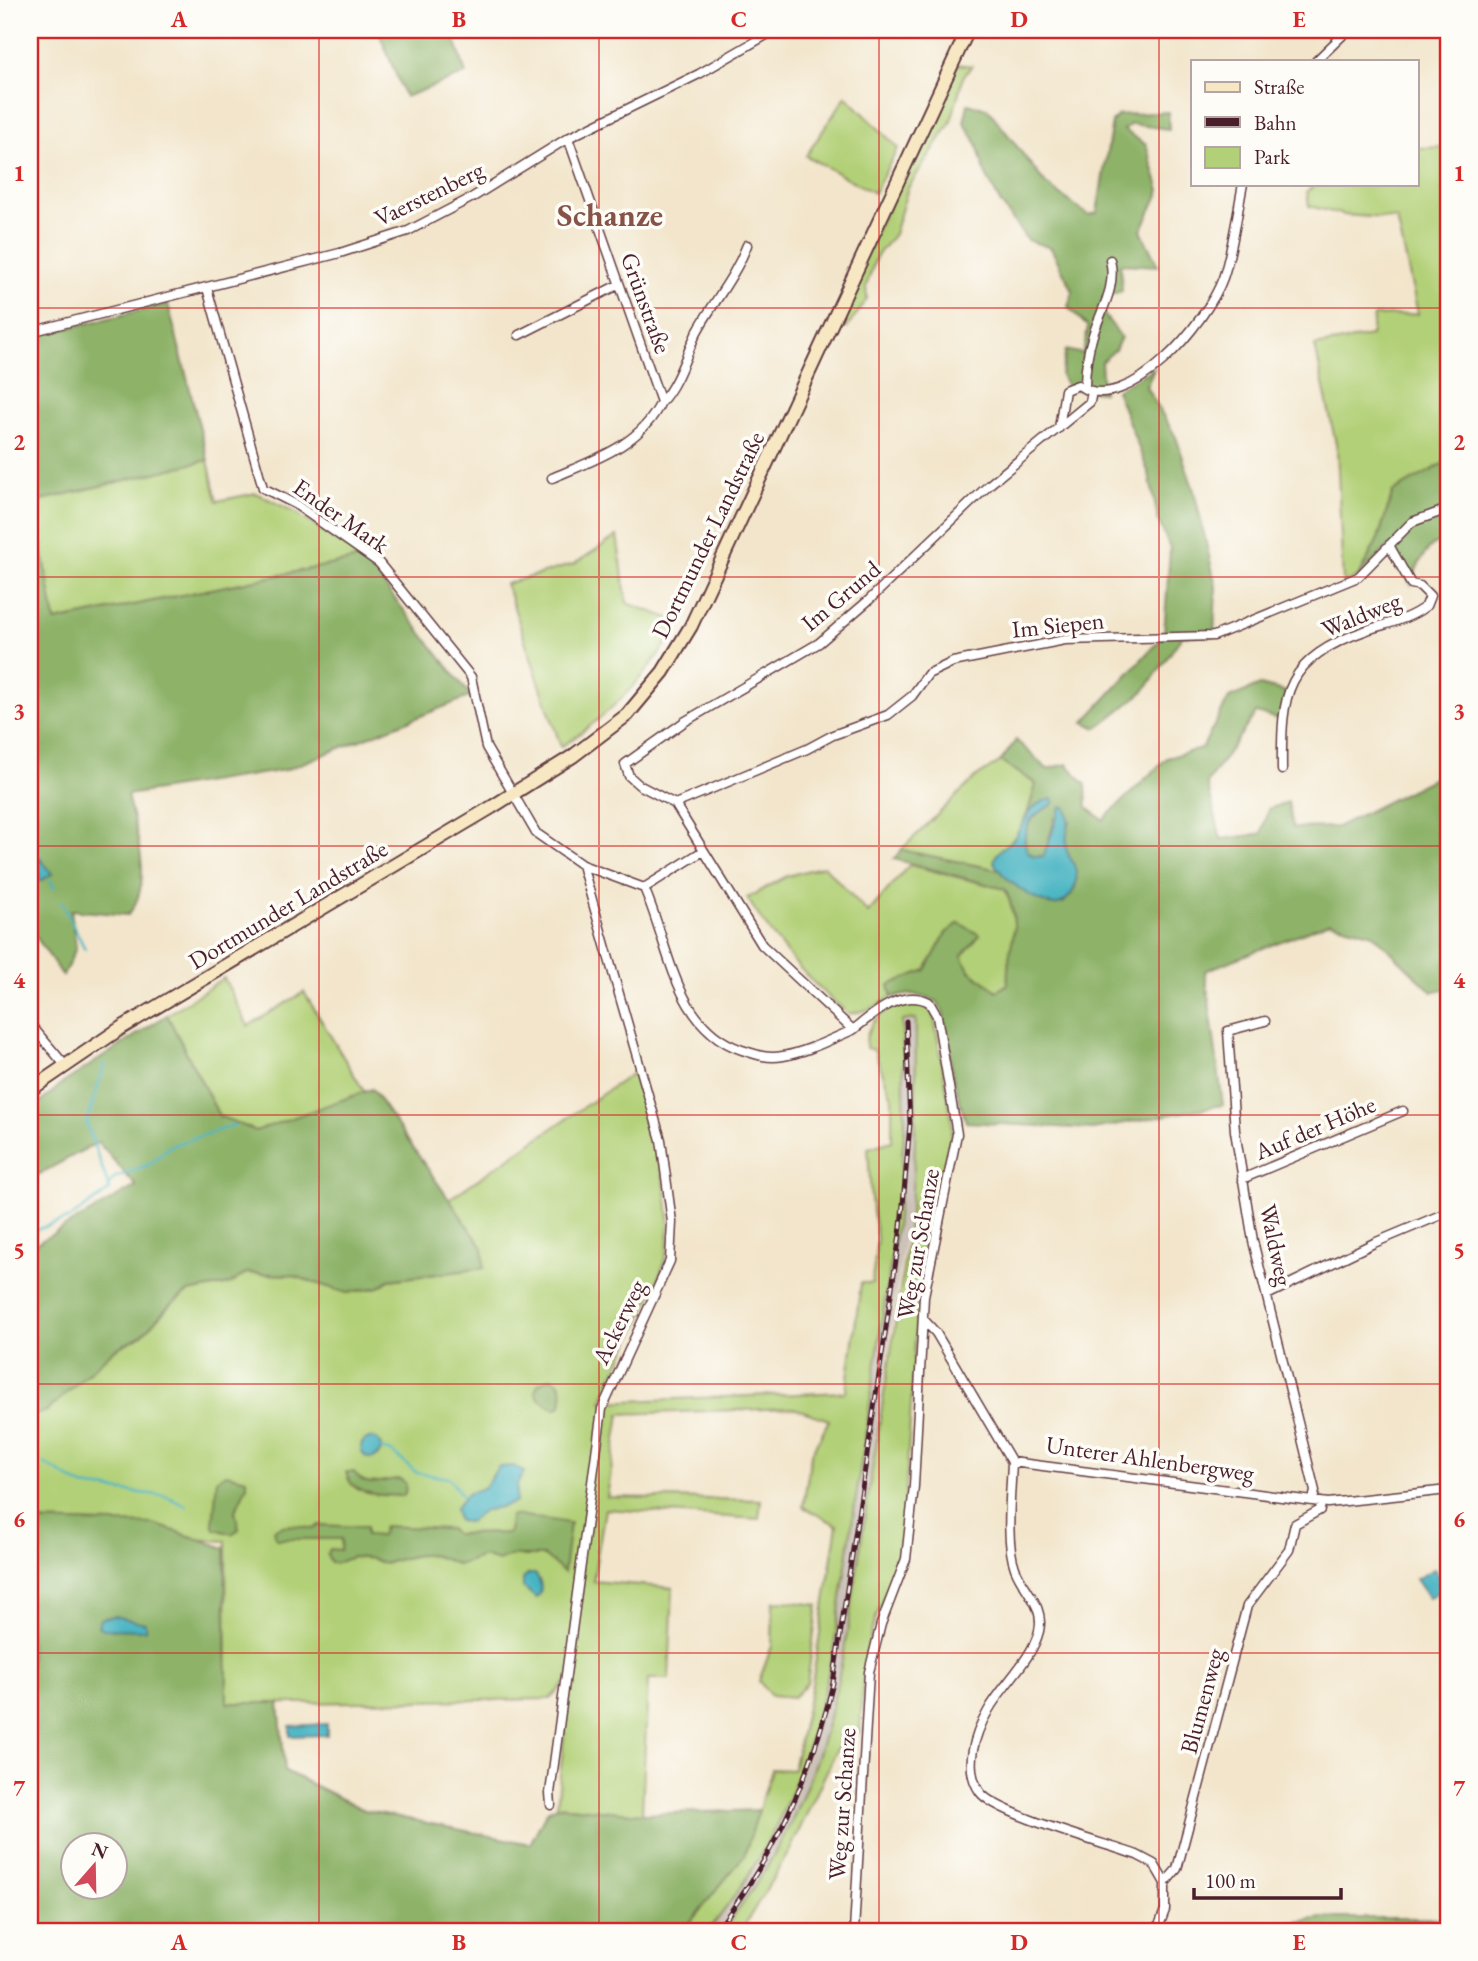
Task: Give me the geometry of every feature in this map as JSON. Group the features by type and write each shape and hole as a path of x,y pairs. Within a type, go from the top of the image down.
{"main road":[{"name":"Dortmunder Landstraße","path":"30,1090 64,1064 573,756 627,715 663,672 691,626 968,30"}],"street":[{"name":"Vaerstenberg","path":"30,332 340,253 408,231 473,197 568,138 699,74 775,30"},
{"path":"1317,60 1348,30"},
{"name":"Grünstraße","path":"568,138 661,402"},
{"path":"1059,428 1065,390 1078,385 1088,390 1116,390 1146,374 1175,349 1200,320 1223,279 1243,186"},
{"name":"Grünstraße","path":"552,478 631,439 646,428 661,402 671,391 699,328 738,270 747,245"},
{"path":"1088,390 1088,356 1108,297 1113,272 1110,260"},
{"path":"519,335 618,285"},
{"name":"Ender Mark","path":"207,288 263,488 295,504 361,549 384,569 471,677 486,747 536,833 582,865 645,888"},
{"name":"Im Grund","path":"675,804 639,785 629,776 625,764 684,722 819,643 869,600 990,484 1090,402 1088,390"},
{"name":"Im Siepen","path":"675,804 807,749 833,735 888,715 912,696 928,674 953,662 1065,640 1214,636 1358,577 1412,522 1448,509"},
{"name":"Waldweg","path":"1282,770 1284,701 1302,668 1313,656 1343,639 1402,620 1426,606 1430,596 1420,586 1411,584 1389,545"},
{"path":"675,804 762,945 853,1030 802,1051 765,1058 727,1045 709,1034 684,1000 645,888 703,851"},
{"name":"Ackerweg","path":"551,1805 551,1780 602,1409 670,1261 672,1222 662,1140 582,865"},
{"name":"Weg zur Schanze","path":"853,1030 883,1007 907,999 929,1002 937,1016 957,1134 923,1296 924,1320 919,1356 914,1486 906,1559 881,1624 869,1672 854,1931"},
{"name":"Waldweg","path":"1265,1021 1228,1031 1235,1131 1242,1179 1267,1295 1317,1501"},
{"path":"30,1024 64,1064"},
{"name":"Auf der Höhe","path":"1242,1179 1403,1111"},
{"path":"1267,1295 1374,1243 1448,1212"},
{"name":"Unterer Ahlenbergweg","path":"924,1320 936,1333 1013,1462 1317,1501 1448,1490"},
{"path":"1013,1462 1012,1552 1015,1568 1040,1615 1039,1630 1034,1644 988,1710 978,1730 971,1755 973,1774 980,1793 1001,1808 1137,1855 1154,1864 1166,1882"},
{"name":"Blumenweg","path":"1157,1931 1165,1910 1166,1882 1177,1869 1247,1606 1289,1550 1295,1524 1320,1510 1317,1501"}],"shaded area":[{"path":"916,1019 914,1163 845,1648 832,1715 808,1788 788,1832 736,1915 722,1931 708,1931 756,1865 797,1783 812,1743 834,1646 896,1227 905,1124 902,1020"}],"green space":[{"path":"378,30 452,30 466,74 405,97"},
{"path":"958,64 972,66 963,77 951,122 908,188 894,234 876,257 866,287 867,299 847,328 834,316"},
{"path":"846,96 898,148 874,193 806,156"},
{"path":"968,104 988,109 1046,184 1088,215 1097,213 1112,122 1118,115 1168,112 1169,129 1131,124 1124,130 1146,145 1160,191 1141,231 1158,266 1120,264 1122,291 1104,296 1100,309 1121,337 1115,350 1101,362 1103,392 1068,388 1061,375 1066,350 1083,354 1088,327 1068,307 1073,291 1051,248 1027,240 1000,202 985,173 977,144 964,122"},
{"path":"1448,147 1448,461 1393,492 1378,539 1358,577 1343,583 1337,449 1315,346 1371,336 1374,316 1418,314 1397,219 1344,215 1309,206 1307,192 1313,186 1418,186 1418,148"},
{"path":"168,304 208,460 34,502 55,621 363,558 471,696 285,770 127,795 141,857 142,873 136,902 128,915 71,910 76,948 63,976 30,928 30,337"},
{"path":"1154,368 1146,387 1176,437 1194,491 1216,586 1214,636 1183,635 1145,690 1097,728 1084,722 1164,635 1170,549 1158,519 1149,474 1116,390"},
{"path":"208,460 217,501 256,493 293,511 363,558 55,621 34,502"},
{"path":"1448,461 1448,536 1434,544 1424,555 1411,584 1389,546 1358,577 1378,539 1393,492"},
{"path":"617,536 627,603 680,622 656,659 628,692 597,721 561,747 506,584 574,564"},
{"path":"1260,685 1287,692 1282,720 1256,713 1207,783 1221,839 1261,834 1268,809 1288,802 1293,828 1337,827 1448,771 1448,988 1432,992 1373,934 1330,922 1205,971 1223,1105 1093,1129 966,1122 953,1077 943,1012 937,1001 913,994 892,997 889,985 926,970 946,933 959,923 980,935 962,956 969,970 997,991 1008,984 1014,928 1011,905 1005,889 894,859 901,850 999,870 1050,904 1063,903 1071,895 1076,881 1066,848 1070,820 1055,818 1044,856 1034,856 1024,849 1027,828 1033,818 1050,806 1038,804 1028,812 1036,784 1001,761 1016,740 1047,769 1067,764 1086,785 1087,807 1103,820 1167,758 1202,748 1229,698"},
{"path":"1001,761 1036,784 1022,824 994,862 999,870 901,850 975,778"},
{"path":"909,865 1005,889 1011,905 1014,928 1008,984 996,992 969,970 946,933 926,970 889,985 892,997 871,1009 849,1014 819,989 793,960 747,898 787,876 824,866 868,913"},
{"path":"224,978 248,1026 304,992 365,1093 256,1131 219,1116 167,1015"},
{"path":"918,1002 926,1005 934,1016 952,1121 918,1290 903,1536 868,1646 860,1732 839,1745 790,1850 741,1931 722,1931 760,1878 790,1824 813,1770 830,1715 842,1659 907,1241 915,1144 916,1019 902,1021 905,1124 896,1227 834,1646 825,1686 803,1761 773,1832 755,1865 708,1931 683,1931 744,1856 772,1769 793,1770 812,1684 837,1525 803,1507 811,1455 829,1420 794,1408 620,1414 607,1497 761,1500 759,1519 605,1509 593,1581 673,1588 669,1679 648,1679 642,1814 557,1806 570,1678 550,1699 227,1704 226,1541 30,1530 30,1416 47,1411 112,1351 142,1335 170,1305 188,1292 230,1284 245,1273 291,1275 347,1293 379,1287 389,1280 484,1268 483,1248 449,1199 633,1073 660,1164 669,1234 661,1273 602,1402 846,1392 861,1283 872,1283 877,1238 871,1200 868,1148 892,1141 892,1098 874,1050 866,1048 867,1037 869,1028 881,1014 898,1006"},
{"path":"167,1015 219,1116 256,1131 372,1089 483,1248 484,1268 389,1280 379,1287 347,1293 291,1275 246,1273 230,1284 188,1292 170,1305 142,1335 112,1351 47,1411 30,1416 30,1247 136,1186 98,1142 30,1179 30,1111 63,1083"},
{"path":"550,1378 558,1382 562,1394 560,1407 555,1409 538,1398 535,1391 539,1383"},
{"path":"346,1472 354,1472 359,1478 370,1483 400,1479 406,1484 405,1493 402,1496 368,1493 354,1486"},
{"path":"226,1474 247,1479 247,1486 235,1511 239,1529 232,1534 215,1529 213,1525 217,1479"},
{"path":"510,1516 570,1523 564,1572 544,1556 510,1556 498,1561 483,1556 458,1565 429,1555 413,1556 384,1564 373,1559 352,1557 335,1564 330,1562 327,1555 330,1549 340,1550 341,1539 276,1539 274,1530 289,1525 314,1529 319,1525 366,1527 366,1535 381,1536 384,1526 449,1529 456,1534 509,1533"},
{"path":"30,1521 154,1524 225,1548 227,1703 279,1703 285,1771 364,1810 530,1844 547,1811 557,1806 642,1814 759,1810 744,1856 683,1931 30,1931"},
{"path":"773,1602 818,1605 807,1683 793,1698 771,1696 759,1681 772,1646"},
{"path":"1321,1918 1448,1918 1448,1931 1283,1931 1283,1924"}],"water":[{"path":"1052,799 1054,802 1051,805 1031,819 1025,845 1031,854 1044,856 1061,807 1065,807 1069,818 1067,851 1076,871 1076,884 1066,899 1055,905 1039,900 1020,889 1004,876 994,862 997,854 1015,837 1033,809"},
{"path":"39,857 52,874 40,881"},
{"path":"371,1438 378,1441 381,1448 378,1455 371,1458 364,1455 361,1448 364,1441"},
{"path":"514,1466 524,1472 517,1485 516,1502 486,1511 470,1522 458,1521 455,1509 467,1494 485,1487 498,1467"},
{"path":"1434,1569 1446,1586 1429,1598 1416,1579"},
{"path":"529,1574 535,1574 540,1583 541,1589 536,1598 523,1587 523,1579"},
{"path":"114,1616 145,1623 145,1630 103,1629 98,1626 100,1619"},
{"path":"327,1724 327,1735 290,1736 290,1726"}],"waterway":[{"path":"30,819 36,830 39,857"},
{"path":"51,881 54,888"},
{"path":"61,901 85,949"},
{"path":"30,1232 70,1218 110,1190 86,1123 105,1064"},
{"path":"110,1184 114,1178 150,1164 170,1146 234,1125"},
{"path":"381,1449 392,1452 417,1473 449,1478 463,1497"},
{"path":"44,1463 82,1486 166,1496 187,1506"}],"railway":[{"path":"716,1931 756,1874 788,1814 814,1750 833,1683 901,1227 910,1124 906,1021"}],"district":[{"name":"Schanze","path":"610,215"}]}
